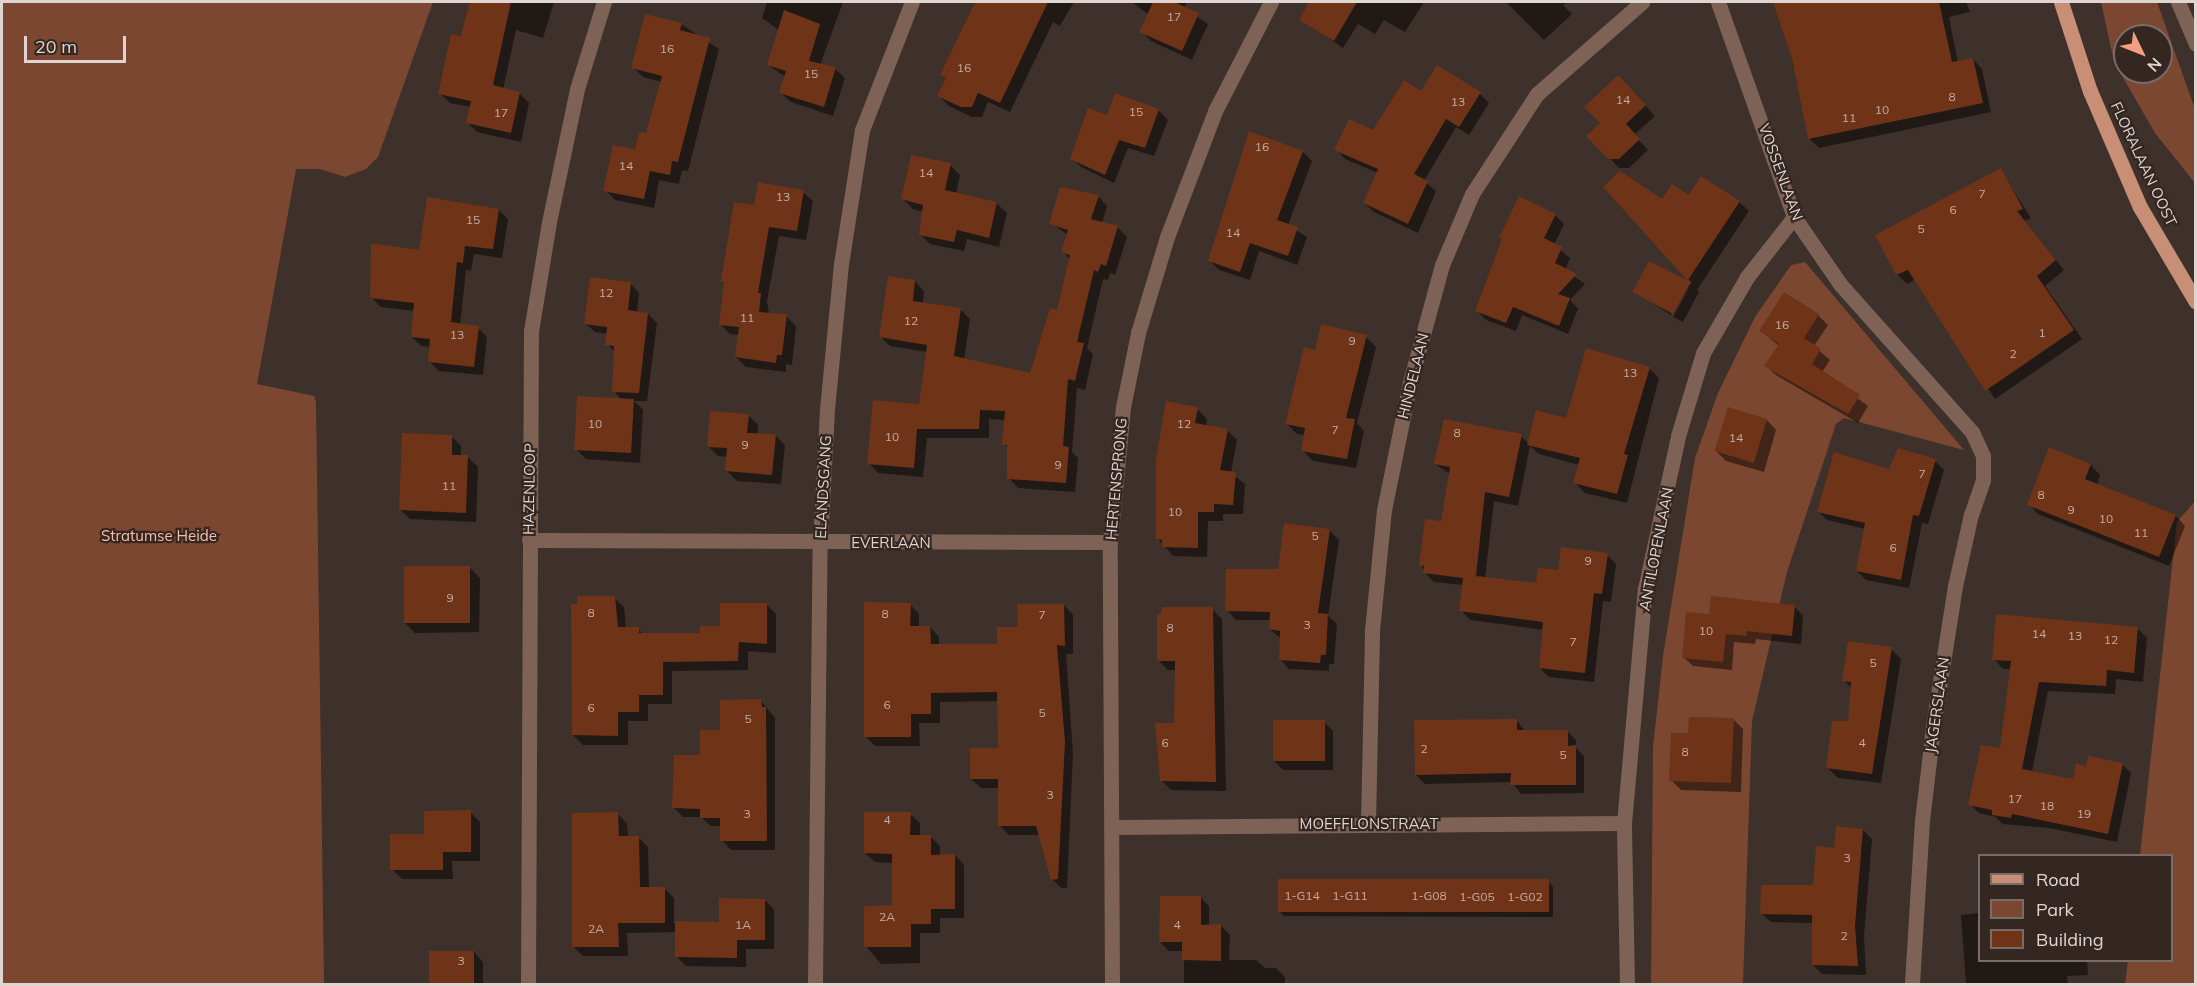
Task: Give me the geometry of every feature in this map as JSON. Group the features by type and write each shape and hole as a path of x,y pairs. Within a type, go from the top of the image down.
{"main road":[{"name":"FLORALAAN OOST","path":"2061,2 2090,91 2140,207 2196,302"}],"street":[{"name":"HAZENLOOP","path":"528,984 528,540 531,331 549,222 577,89 604,2"},
{"name":"ELANDSGANG","path":"815,984 820,543 827,409 840,275 862,130 912,2"},
{"name":"HERTENSPRONG","path":"1112,984 1114,827 1110,542 1123,406 1138,333 1167,237 1215,111 1270,2"},
{"name":"HINDELAAN","path":"1368,824 1372,630 1384,510 1410,382 1442,265 1472,194 1537,94 1642,2"},
{"name":"VOSSENLAAN","path":"1718,2 1794,217 1840,284 1972,432"},
{"path":"2178,2 2196,44"},
{"name":"ANTILOPENLAAN","path":"1627,984 1624,824 1646,589 1678,436 1703,353 1747,277 1794,217"},
{"name":"JAGERSLAAN","path":"1912,984 1916,886 1933,727 1955,586 1971,514 1983,480 1983,456 1972,432"},
{"name":"EVERLAAN","path":"528,540 820,543 1110,542"},
{"name":"MOEFFLONSTRAAT","path":"1114,827 1624,824"}],"green space":[{"name":"Stratumse Heide","path":"2,2 433,2 378,157 366,169 345,177 320,169 296,169 257,384 314,396 316,402 324,984 2,984"},
{"path":"2101,2 2157,2 2165,24 2113,24 2113,57"},
{"path":"2173,47 2195,109 2195,183 2155,133 2127,84 2173,84"},
{"path":"1805,262 1964,450 1844,418 1836,424 1787,572 1752,721 1743,984 1651,984 1653,747 1663,656 1695,458 1718,393 1755,317 1791,265"},
{"path":"2195,501 2195,984 2125,984 2128,962 2173,962 2173,854 2140,854 2177,522"}],"building":[{"path":"470,2 511,2 493,85 520,92 511,133 466,123 471,101 438,94 451,34 460,36"},
{"path":"975,2 1048,2 1000,103 978,93 972,107 961,107 937,96 946,78 940,75"},
{"path":"1153,2 1174,2 1199,13 1182,51 1139,32"},
{"path":"1309,2 1357,2 1334,41 1299,20"},
{"path":"1773,2 1939,2 1952,62 1973,58 1983,103 1808,139 1792,58"},
{"path":"784,10 820,24 809,61 836,67 824,107 779,93 786,71 767,65"},
{"path":"645,14 682,23 680,30 710,38 678,162 672,161 670,175 650,171 644,199 603,191 613,145 635,149 639,132 646,133 662,76 631,68"},
{"path":"1437,65 1481,92 1459,127 1446,119 1414,174 1428,181 1408,224 1363,203 1378,169 1334,150 1349,119 1373,130 1404,80 1421,91"},
{"path":"1618,75 1646,105 1626,124 1640,139 1619,159 1608,159 1586,136 1600,123 1584,107"},
{"path":"1115,93 1159,109 1145,148 1119,140 1105,175 1070,159 1088,108 1107,115"},
{"path":"1249,131 1303,151 1277,220 1298,227 1288,256 1250,243 1240,272 1208,261"},
{"path":"911,155 951,163 945,190 997,202 989,238 957,230 954,242 919,235 923,205 901,199"},
{"path":"2001,168 2023,209 2017,211 2056,260 2037,276 2074,330 1985,391 1908,270 1896,275 1875,235"},
{"path":"1620,171 1662,199 1672,184 1689,195 1701,176 1740,201 1688,280 1691,282 1673,314 1632,292 1649,261 1687,280 1603,187"},
{"path":"758,182 804,190 797,231 769,227 758,293 761,293 759,312 787,314 782,355 777,355 776,363 735,357 739,327 719,325 724,282 721,281 734,202 754,205"},
{"path":"1060,187 1099,195 1091,219 1118,226 1106,266 1101,264 1098,272 1094,270 1077,342 1084,343 1075,381 1068,379 1063,446 1069,447 1066,483 1007,479 1007,445 1002,445 1005,411 980,410 979,429 917,429 914,468 867,464 873,400 919,404 927,345 879,337 888,276 915,280 913,301 961,308 954,356 1030,373 1050,308 1057,310 1070,255 1061,252 1068,230 1049,224"},
{"path":"1519,196 1556,214 1544,238 1562,247 1555,263 1577,274 1558,294 1570,298 1559,326 1513,307 1506,323 1475,311 1502,239 1499,238"},
{"path":"427,197 499,209 493,249 465,246 463,263 457,262 451,322 479,326 474,367 428,362 430,339 411,337 414,303 370,298 371,243 419,250"},
{"path":"590,277 631,282 628,310 648,313 639,393 612,392 614,346 605,345 607,327 584,324"},
{"path":"1784,292 1819,314 1804,338 1821,349 1812,364 1860,395 1848,414 1764,366 1779,344 1759,331"},
{"path":"1321,324 1367,335 1346,418 1355,419 1347,459 1301,451 1305,428 1285,424 1304,347 1315,350"},
{"path":"1586,348 1650,367 1624,454 1628,455 1617,494 1573,483 1580,458 1527,445 1536,410 1566,418"},
{"path":"577,396 634,399 631,453 574,450"},
{"path":"1166,401 1198,407 1195,423 1228,429 1220,470 1236,472 1233,505 1214,504 1214,512 1198,512 1198,548 1162,547 1162,540 1156,539 1156,458"},
{"path":"1728,407 1767,419 1754,463 1715,451"},
{"path":"710,411 749,414 747,433 776,434 772,475 725,471 727,448 707,447"},
{"path":"1444,419 1522,434 1509,497 1485,492 1476,576 1536,583 1538,568 1558,570 1561,547 1608,553 1602,594 1594,593 1585,673 1539,668 1543,622 1459,611 1463,578 1423,573 1424,566 1419,565 1425,519 1441,521 1450,467 1434,464"},
{"path":"402,433 452,435 452,455 468,455 466,513 399,510"},
{"path":"2049,447 2091,464 2085,479 2176,515 2159,557 2027,505"},
{"path":"1898,448 1936,459 1919,516 1913,515 1901,580 1856,571 1865,523 1817,512 1834,452 1889,469"},
{"path":"1284,523 1330,529 1318,613 1328,614 1326,655 1321,655 1320,663 1279,660 1280,631 1269,629 1270,612 1225,611 1226,569 1278,569"},
{"path":"404,566 470,566 470,623 404,623"},
{"path":"577,596 615,596 618,627 639,627 639,633 700,633 700,626 720,626 720,603 767,603 767,644 739,642 738,661 663,662 663,695 639,695 639,712 618,712 618,736 572,735 571,604 577,604"},
{"path":"1711,596 1795,605 1792,636 1747,631 1746,636 1726,634 1723,662 1682,658 1686,612 1709,614"},
{"path":"864,602 911,603 910,626 930,626 931,644 997,644 997,627 1018,627 1017,604 1064,604 1065,646 1057,645 1065,742 1058,879 1051,880 1036,826 998,826 998,779 970,779 970,748 998,748 997,692 931,693 931,714 911,714 911,737 864,737"},
{"path":"1162,607 1213,607 1216,782 1160,781 1155,723 1174,723 1175,661 1157,661 1157,614 1161,614"},
{"path":"1996,614 2138,627 2134,673 2107,670 2106,686 2039,682 2022,769 2073,779 2076,764 2086,766 2088,756 2123,763 2108,834 2012,814 2011,818 1992,815 1992,810 1968,805 1981,745 2000,748 2011,661 1992,660"},
{"path":"1848,641 1892,647 1872,774 1826,768 1832,721 1848,721 1851,682 1842,681"},
{"path":"761,699 762,707 766,707 767,841 720,841 720,818 700,818 700,809 672,808 674,755 700,755 700,730 720,730 720,700"},
{"path":"1689,717 1734,718 1731,783 1669,781 1671,733 1688,733"},
{"path":"1517,719 1517,730 1568,730 1568,746 1576,745 1576,785 1510,785 1511,773 1415,775 1414,720"},
{"path":"1273,720 1325,720 1325,761 1273,761"},
{"path":"471,810 471,852 443,852 443,870 390,870 390,834 424,834 424,811"},
{"path":"618,812 619,836 639,836 640,887 665,887 665,923 618,923 619,947 572,947 572,813"},
{"path":"864,812 911,812 910,835 931,835 931,855 955,854 955,909 931,909 931,924 911,924 911,947 864,947 864,906 892,905 892,854 864,853"},
{"path":"1836,826 1863,829 1855,926 1858,966 1812,965 1812,915 1760,914 1761,885 1813,885 1816,846 1834,848"},
{"path":"1278,879 1549,879 1549,912 1278,912"},
{"path":"1160,896 1201,896 1201,925 1221,924 1221,961 1182,960 1182,942 1159,942"},
{"path":"719,898 765,899 765,940 737,940 737,958 675,957 675,921 719,922"},
{"path":"429,951 474,951 474,984 429,984"}]}
